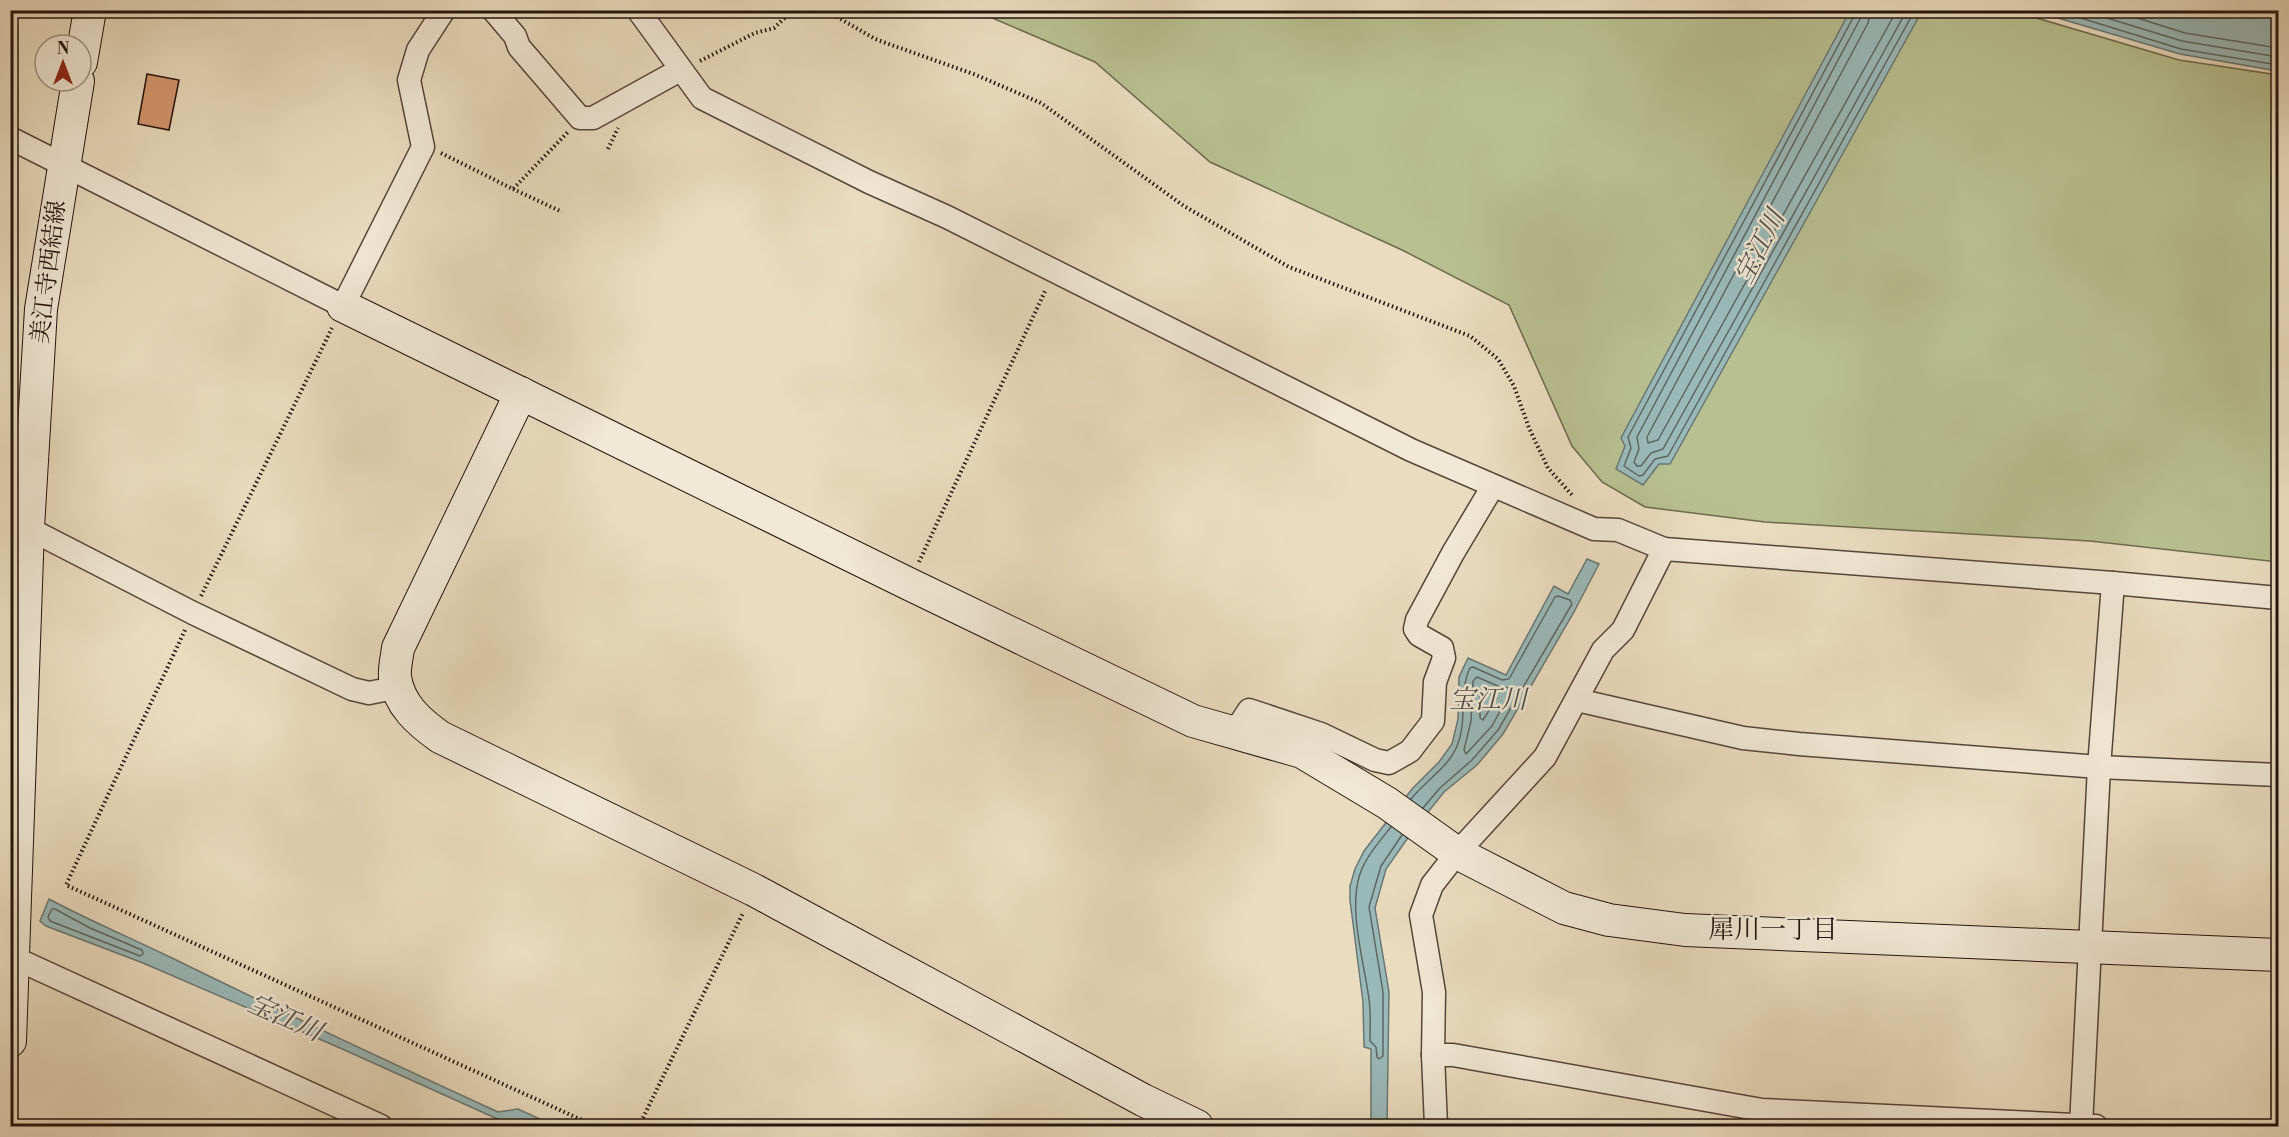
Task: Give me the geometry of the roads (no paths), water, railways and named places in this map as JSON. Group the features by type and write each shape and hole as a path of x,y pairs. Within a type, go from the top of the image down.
{"street":[{"path":"86,33 90,10"},
{"path":"343,306 423,147 409,80 418,50 444,10"},
{"path":"493,10 515,36 519,47 580,118 593,118 680,70"},
{"path":"638,10 702,98 870,182 947,217 1411,450 1594,529 1618,530 1664,549 2278,598"},
{"name":"美江寺西結線","path":"10,1041 19,524 41,309 76,93"},
{"path":"10,138 343,306 909,585 1193,721 1302,752 1387,802 1451,848 1564,908 1609,920 1685,930 2278,955"},
{"path":"521,393 398,648 395,677 413,717 440,737 754,890 1143,1100 1197,1126"},
{"path":"1234,733 1249,710 1321,735 1375,760 1389,763 1410,751 1433,721 1435,682 1443,658 1442,648 1419,635 1414,629 1453,553 1493,486"},
{"path":"19,524 194,613 352,689 369,693 399,687"},
{"path":"1436,1126 1433,1055 1434,992 1421,915 1432,885 1451,848 1545,757 1603,650 1623,630 1664,549"},
{"path":"2081,1126 2099,767 2112,583"},
{"path":"1577,700 1743,738 2099,767 2278,775"},
{"path":"12,957 381,1126"},
{"path":"1433,1055 1453,1055 1762,1110 2096,1126"}],"water":[{"path":"1850,11 1922,11 1670,464 1659,464 1643,485 1616,469 1625,446 1621,438"},
{"path":"2034,11 2278,11 2278,71 2180,54"},
{"name":"宝江川","path":"1587,559 1599,564 1574,612 1503,734 1477,765 1444,792 1386,869 1375,908 1389,992 1387,1126 1371,1126 1371,1049 1364,1047 1363,1002 1350,900 1350,886 1355,869 1364,851 1412,789 1439,762 1452,744 1458,719 1459,677 1468,658 1506,675 1554,586 1568,594"},
{"name":"宝江川","path":"49,899 498,1112 518,1109 555,1126 513,1126 143,963 46,926 40,921"}],"district":[{"name":"犀川一丁目","path":"1773,930"}]}
